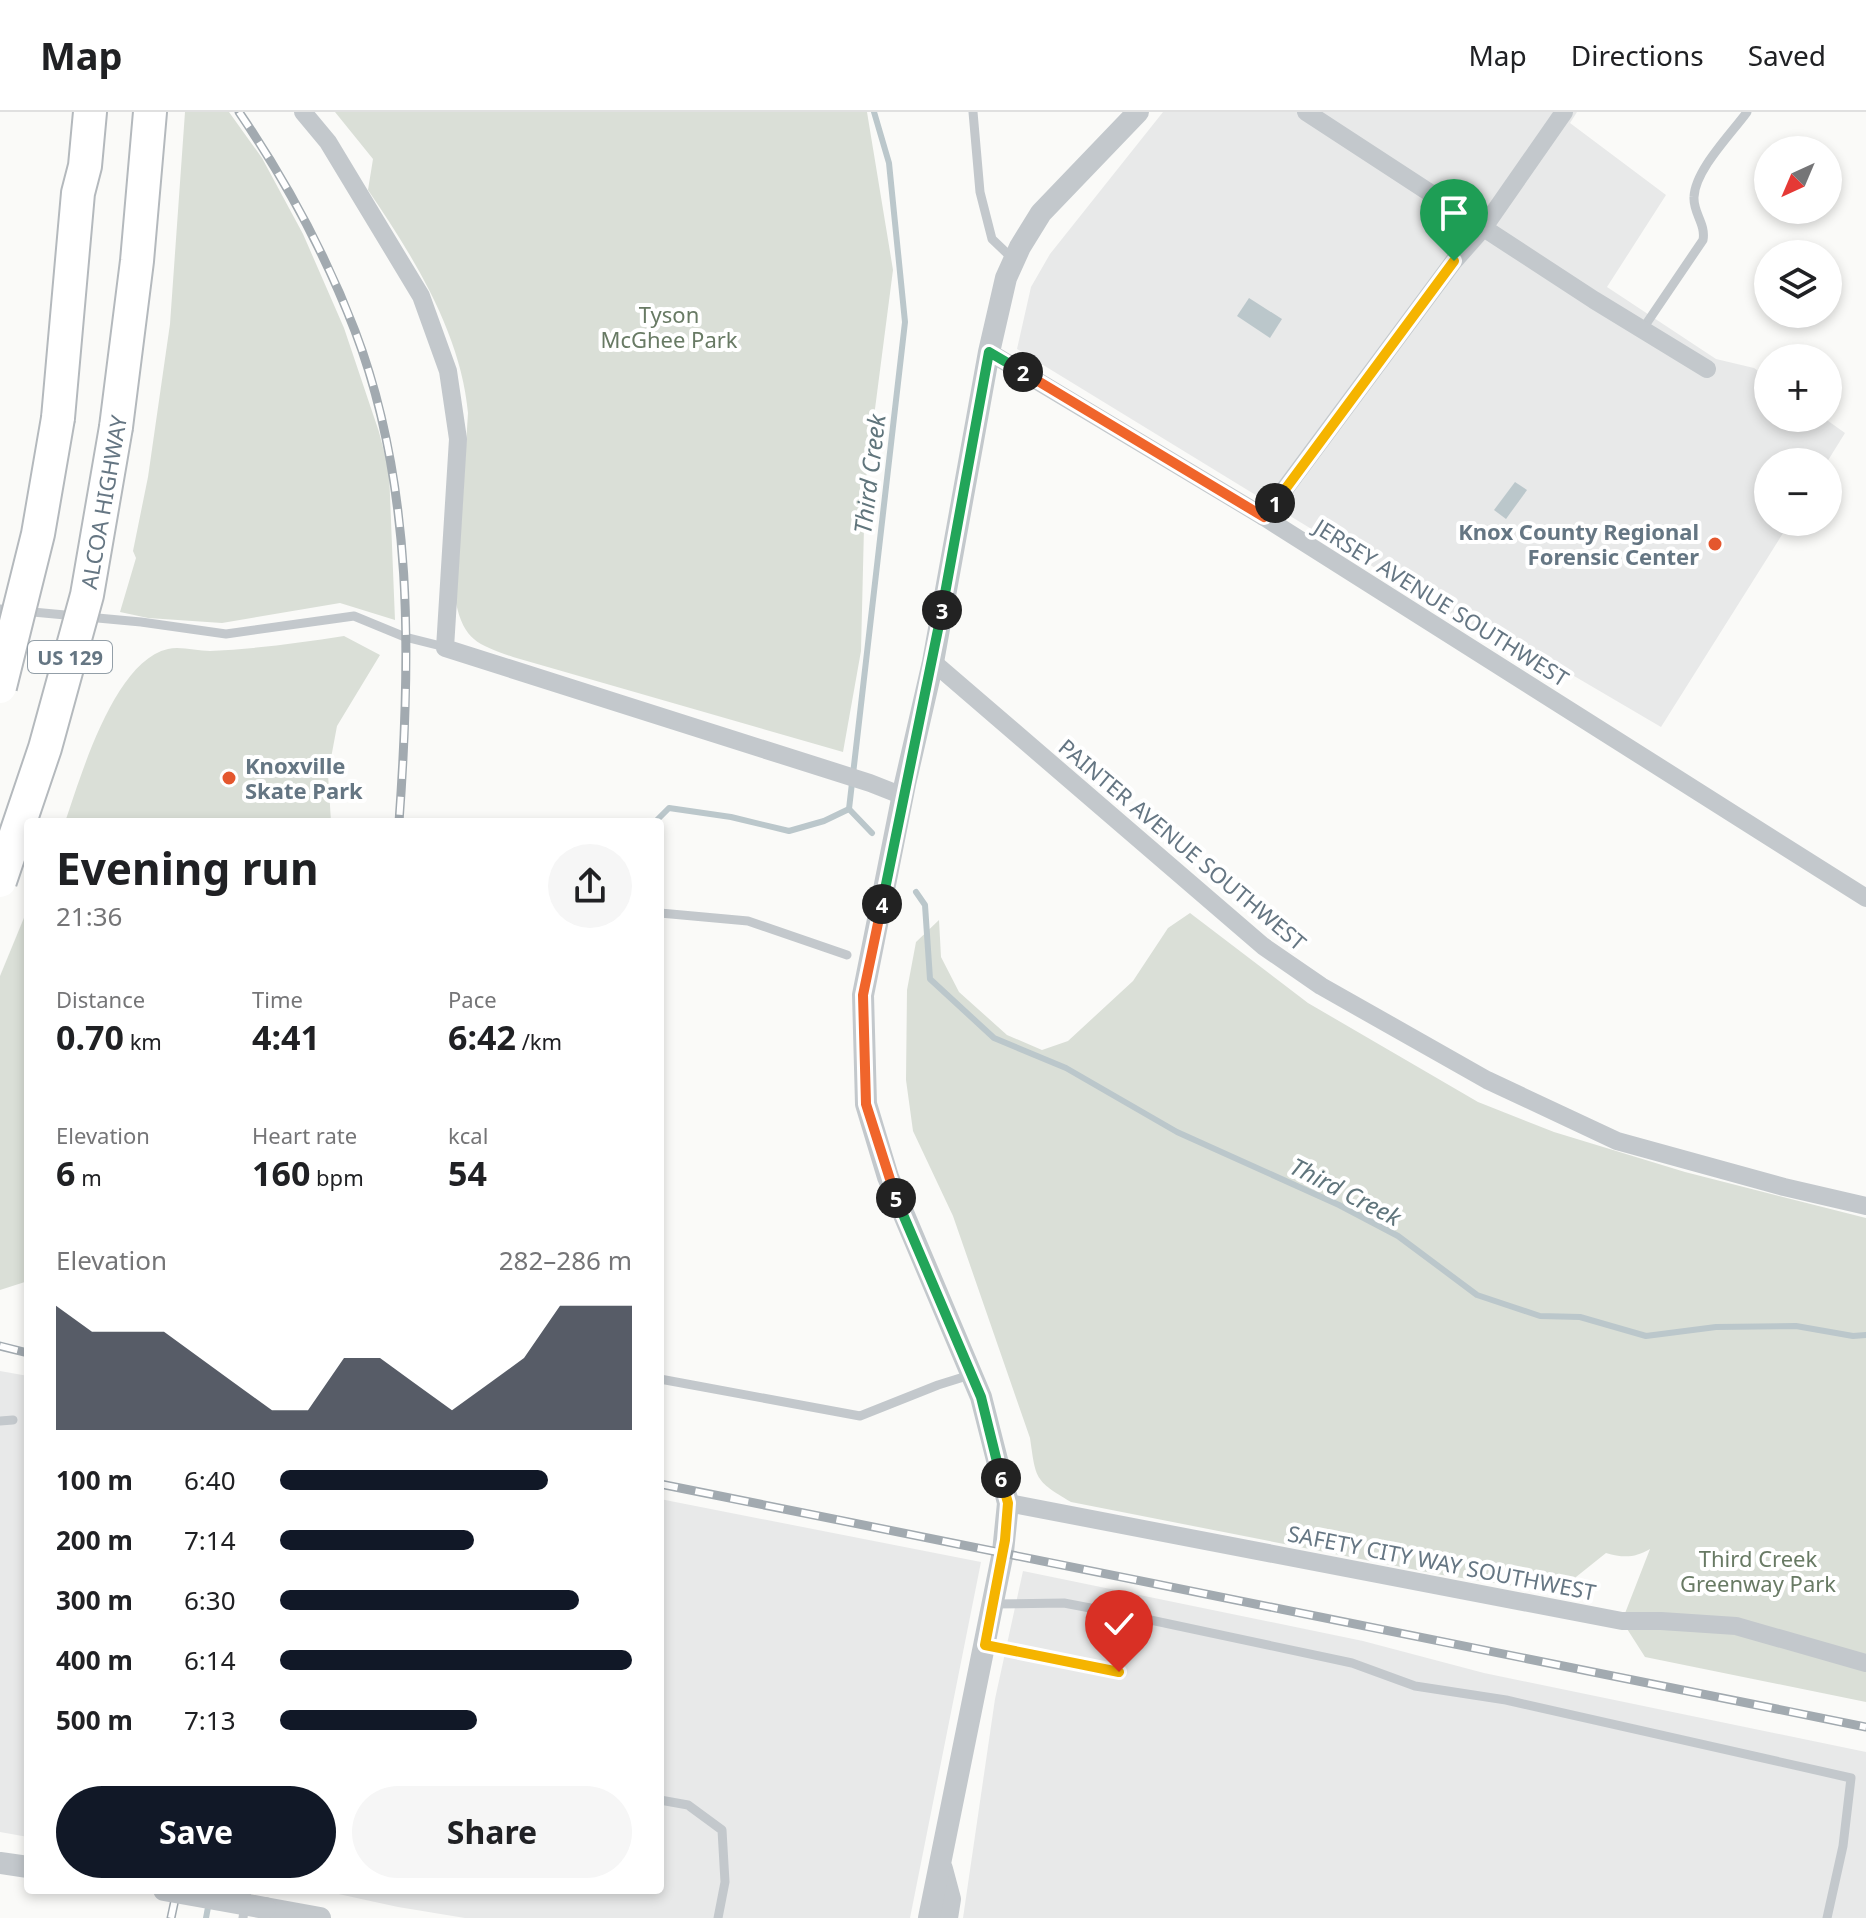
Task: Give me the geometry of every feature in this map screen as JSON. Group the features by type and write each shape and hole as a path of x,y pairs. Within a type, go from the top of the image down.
{"highway":[{"path":"73,112 78,193"},
{"name":"US 129","path":"0,687 38,534 58,418 78,193 85,166 90,112"},
{"name":"ALCOA HIGHWAY","path":"0,881 45,748 87,595 116,427 137,261 150,112"}],"street":[{"path":"303,112 328,142 421,296 448,371 458,439 445,648 903,796"},
{"path":"929,1918 993,1604 1005,1540 1008,1503 981,1397 888,1177 866,1104 863,995 933,662 989,352 1006,278 1041,213 1138,112"},
{"path":"1306,112 1707,369"},
{"path":"1264,517 1454,261 1484,227 1564,112"},
{"name":"JERSEY AVENUE SOUTHWEST","path":"989,352 1264,517 1866,898"},
{"name":"PAINTER AVENUE SOUTHWEST","path":"933,662 1263,946 1321,986 1487,1080 1617,1141 1866,1206"},
{"name":"SAFETY CITY WAY SOUTHWEST","path":"1008,1503 1622,1621 1736,1626 1866,1663"},
{"path":"0,1863 24,1866"},
{"path":"941,1865 950,1899 947,1918"},
{"path":"186,1894 320,1918"}],"lane":[{"path":"973,112 980,192 992,239 1014,260"},
{"path":"1642,330 1703,240 1703,228 1694,205 1696,185 1747,112"},
{"path":"0,609 141,622 226,634 354,616 405,637 445,648"},
{"path":"664,913 748,921 847,955"},
{"path":"664,1380 860,1416 972,1375"},
{"path":"0,1421 13,1420"},
{"path":"993,1604 1064,1603 1127,1615 1352,1663 1415,1686 1506,1700 1851,1778 1843,1846 1827,1918"},
{"path":"985,1645 1119,1672"},
{"path":"664,1801 688,1805 722,1830 725,1882 718,1918"},
{"path":"243,1918 246,1894"}],"shaded area":[{"path":"1163,112 1577,112 1570,123 1666,195 1607,287 1716,359 1754,368 1754,432 1845,433 1836,448 1754,448 1754,536 1781,536 1661,727 1540,656 1511,651 1017,349 1031,287 1050,254"},
{"path":"1249,298 1282,319 1270,338 1237,316"},
{"path":"1515,482 1527,490 1506,519 1494,510"},
{"path":"0,1371 24,1375 24,1836 0,1832"},
{"path":"664,1500 981,1562 910,1918 465,1918 338,1894 664,1894"},
{"path":"1023,1571 1363,1641 1484,1673 1866,1752 1866,1918 963,1918 995,1699"}],"green space":[{"path":"185,112 229,112 262,158 303,234 344,328 389,471 395,620 340,603 222,623 148,618 120,612 136,558 133,551 148,477 170,324"},
{"name":"Tyson McGhee Park","path":"335,112 867,112 893,270 865,486 861,651 843,752 513,657 482,645 469,634 456,603 468,413 464,383 456,354 432,296 402,241 368,190 373,159"},
{"path":"344,636 380,655 337,726 328,774 331,818 66,818 102,723 131,675 149,658 173,648 210,651"},
{"name":"Third Creek Greenway Park","path":"1190,913 1308,1003 1478,1102 1554,1132 1685,1172 1866,1218 1866,1702 1645,1657 1622,1621 1650,1549 1629,1556 1606,1553 1561,1589 1548,1591 1442,1575 1071,1502 1043,1483 1036,1470 1030,1438 953,1216 913,1131 906,1080 907,990 916,942 939,920 941,957 959,992 1007,1035 1042,1050 1068,1041 1133,981 1168,928"},
{"path":"24,918 24,1282 0,1290 0,976"}],"waterway":[{"name":"Third Creek","path":"872,833 849,809 905,322 889,163 874,112"},
{"path":"659,818 669,808 731,817 789,831 824,821 849,809"},
{"name":"Third Creek","path":"916,892 925,905 930,979 994,1038 1066,1068 1177,1132 1339,1205 1398,1236 1477,1295 1540,1316 1580,1317 1646,1336 1716,1327 1796,1326 1853,1336 1866,1335"},
{"path":"206,1918 209,1902"}],"railway":[{"path":"239,112 273,164 331,274 355,331 374,390 388,450 398,511 406,636 399,818"},
{"path":"0,1346 24,1352"},
{"path":"664,1485 1866,1727"},
{"path":"171,1918 176,1894"}],"place":[{"name":"Knox County Regional Forensic Center","path":"1715,544"},
{"name":"Knoxville Skate Park","path":"229,778"}],"route":[{"path":"1119,1672 985,1645 1005,1540 1008,1503 981,1397 888,1177 866,1104 863,995 933,662 989,352 1264,517 1454,261"}]}
